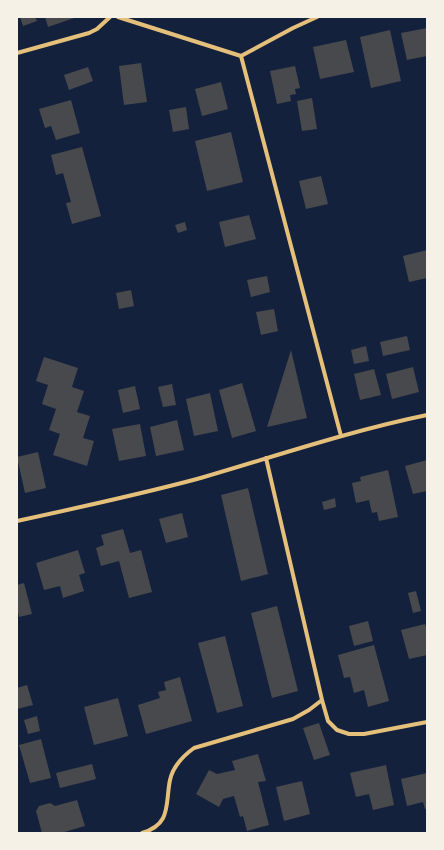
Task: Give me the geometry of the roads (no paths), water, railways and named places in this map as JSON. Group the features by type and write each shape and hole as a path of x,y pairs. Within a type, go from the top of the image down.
{"street":[{"path":"17,53 89,33 97,29 110,17"},
{"path":"118,17 241,56 317,17"},
{"path":"241,56 341,436"},
{"path":"17,522 196,479 341,436 427,415"},
{"path":"266,458 328,721 336,730 349,734 364,734 427,722"},
{"path":"142,833 158,826 164,817 168,806 170,780 174,769 183,757 194,748 293,719 309,710 322,700"}]}
